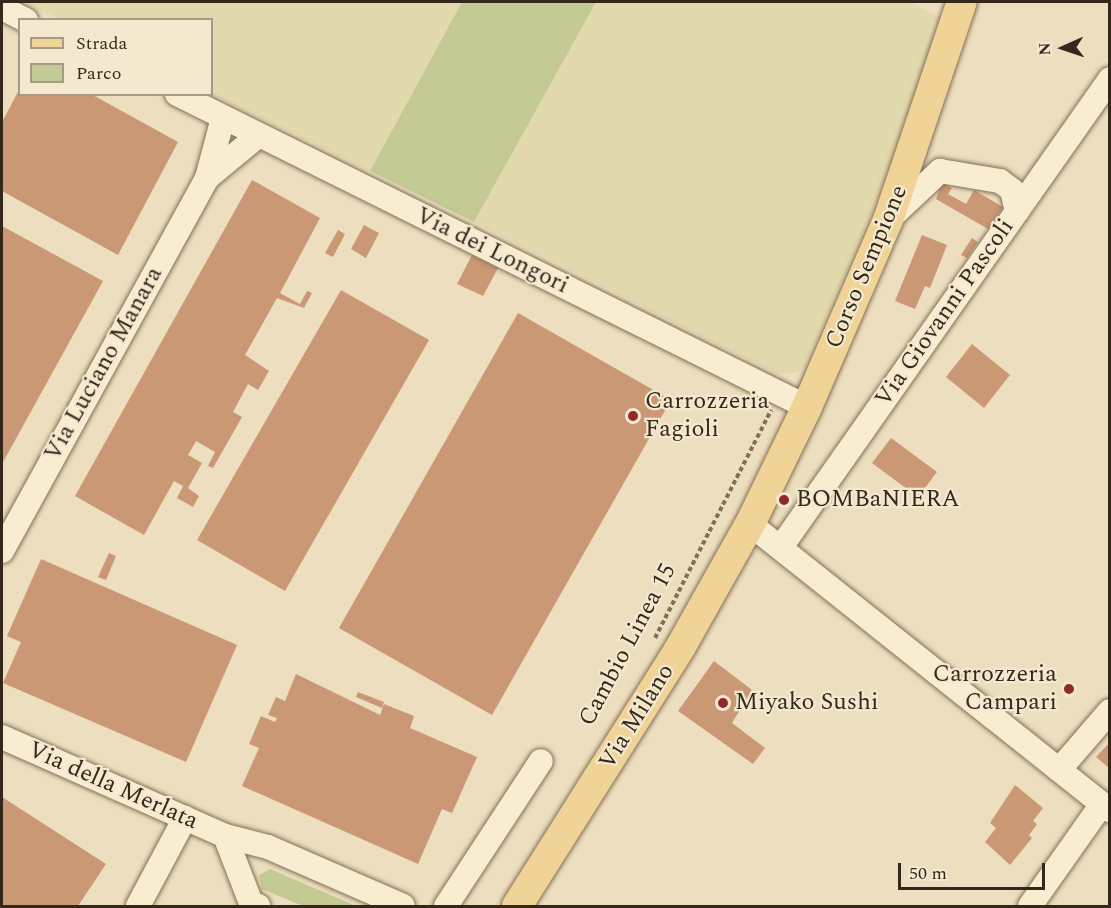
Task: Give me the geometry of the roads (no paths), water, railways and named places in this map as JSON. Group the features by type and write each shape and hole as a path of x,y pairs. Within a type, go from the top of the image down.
{"main road":[{"name":"Corso Sempione","path":"750,524 807,407 888,220 963,2"},
{"name":"Via Milano","path":"517,906 674,657 750,524"}],"street":[{"path":"2,8 22,18"},
{"name":"Via Giovanni Pascoli","path":"781,547 1110,79"},
{"name":"Via dei Longori","path":"181,96 807,407"},
{"name":"Via Luciano Manara","path":"2,551 207,178 224,117"},
{"name":"Via Luciano Manara","path":"207,178 259,135"},
{"path":"888,220 940,171 1000,182 1012,190 1017,211"},
{"path":"750,524 1106,807 1030,906"},
{"path":"1059,770 1110,711"},
{"name":"Via della Merlata","path":"2,737 225,836 268,847 403,906"},
{"path":"446,906 541,761"},
{"path":"138,906 185,818"},
{"name":"Via della Merlata","path":"225,836 251,903 258,906"}],"place":[{"name":"Carrozzeria Fagioli","path":"633,416"},
{"name":"BOMBaNIERA","path":"784,500"},
{"name":"Carrozzeria Campari","path":"1069,689"},
{"name":"Miyako Sushi","path":"723,703"}]}
